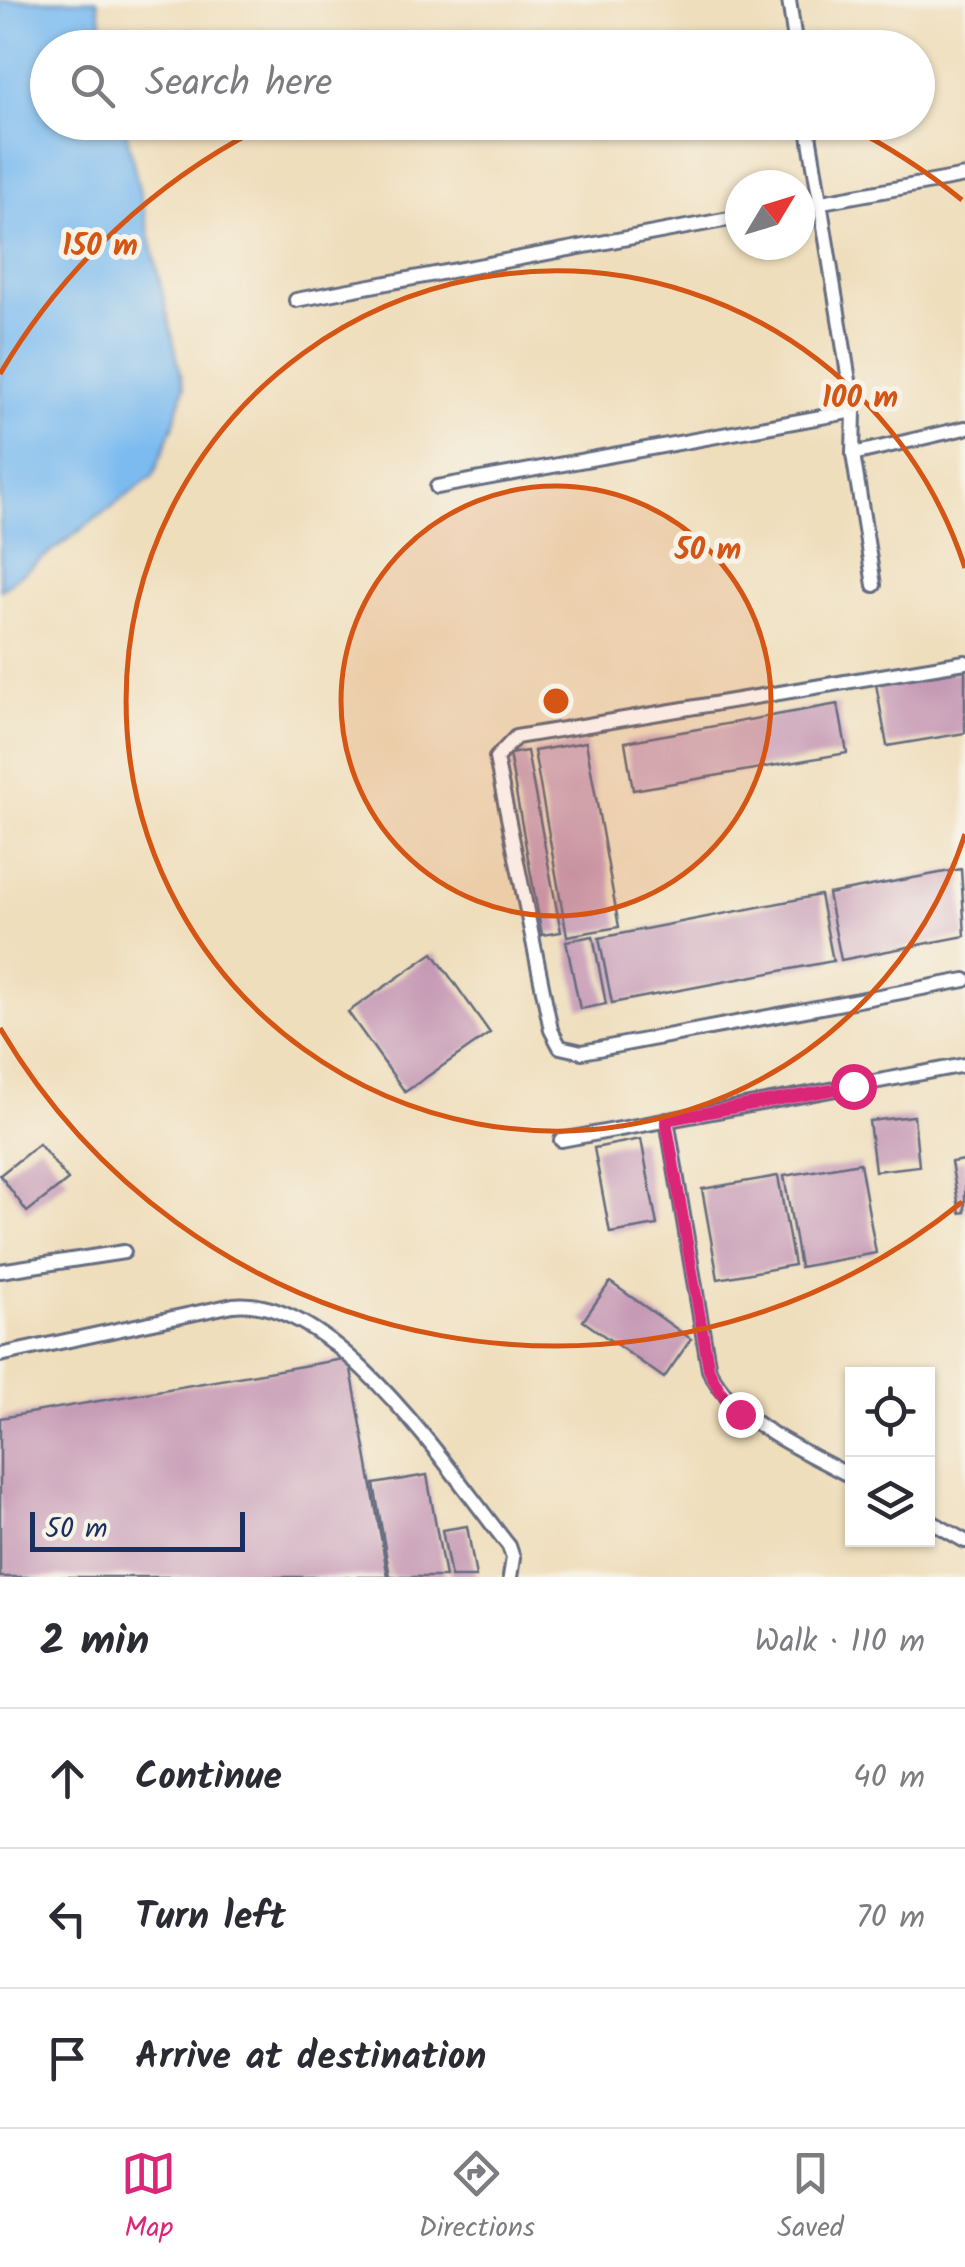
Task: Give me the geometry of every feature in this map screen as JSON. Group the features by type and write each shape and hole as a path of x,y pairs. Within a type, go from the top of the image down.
{"lane":[{"path":"790,0 794,30"},
{"path":"810,140 854,411 853,454 874,585"},
{"path":"815,203 965,176"},
{"path":"296,300 725,220"},
{"path":"437,487 854,411"},
{"path":"853,454 965,428"},
{"path":"965,662 516,736 496,758 550,1030 560,1047 582,1052 965,980"},
{"path":"561,1140 965,1065"},
{"path":"666,1120 709,1370 720,1391 740,1414 845,1474"},
{"path":"0,1271 124,1252"},
{"path":"0,1355 233,1305 265,1305 289,1315 366,1369 509,1546 513,1558 510,1577"},
{"path":"935,1524 965,1541"}],"water":[{"path":"0,0 97,0 103,30 30,30 30,140 128,140 184,388 153,476 0,590"}],"building":[{"path":"965,670 965,733 887,746 876,684"},
{"path":"838,704 847,753 633,790 625,742"},
{"path":"586,742 619,927 567,936 534,751"},
{"path":"527,751 561,932 542,935 509,754"},
{"path":"961,869 965,936 841,960 828,894"},
{"path":"820,895 833,961 612,1003 599,938"},
{"path":"593,936 606,1004 580,1009 566,941"},
{"path":"433,953 490,1033 405,1092 348,1012"},
{"path":"914,1116 919,1166 875,1171 869,1121"},
{"path":"641,1139 657,1225 610,1233 594,1148"},
{"path":"39,1144 68,1180 27,1212 0,1175"},
{"path":"965,1160 965,1212 960,1213 951,1162"},
{"path":"860,1163 876,1253 800,1267 784,1176"},
{"path":"778,1176 794,1265 718,1279 702,1189"},
{"path":"610,1282 691,1339 664,1378 583,1321"},
{"path":"349,1358 388,1577 0,1577 0,1418"},
{"path":"427,1475 445,1577 390,1577 374,1484"},
{"path":"467,1526 476,1577 451,1577 442,1530"}],"route":[{"path":"740,1414 720,1391 709,1370 666,1120 853,1086"}]}
